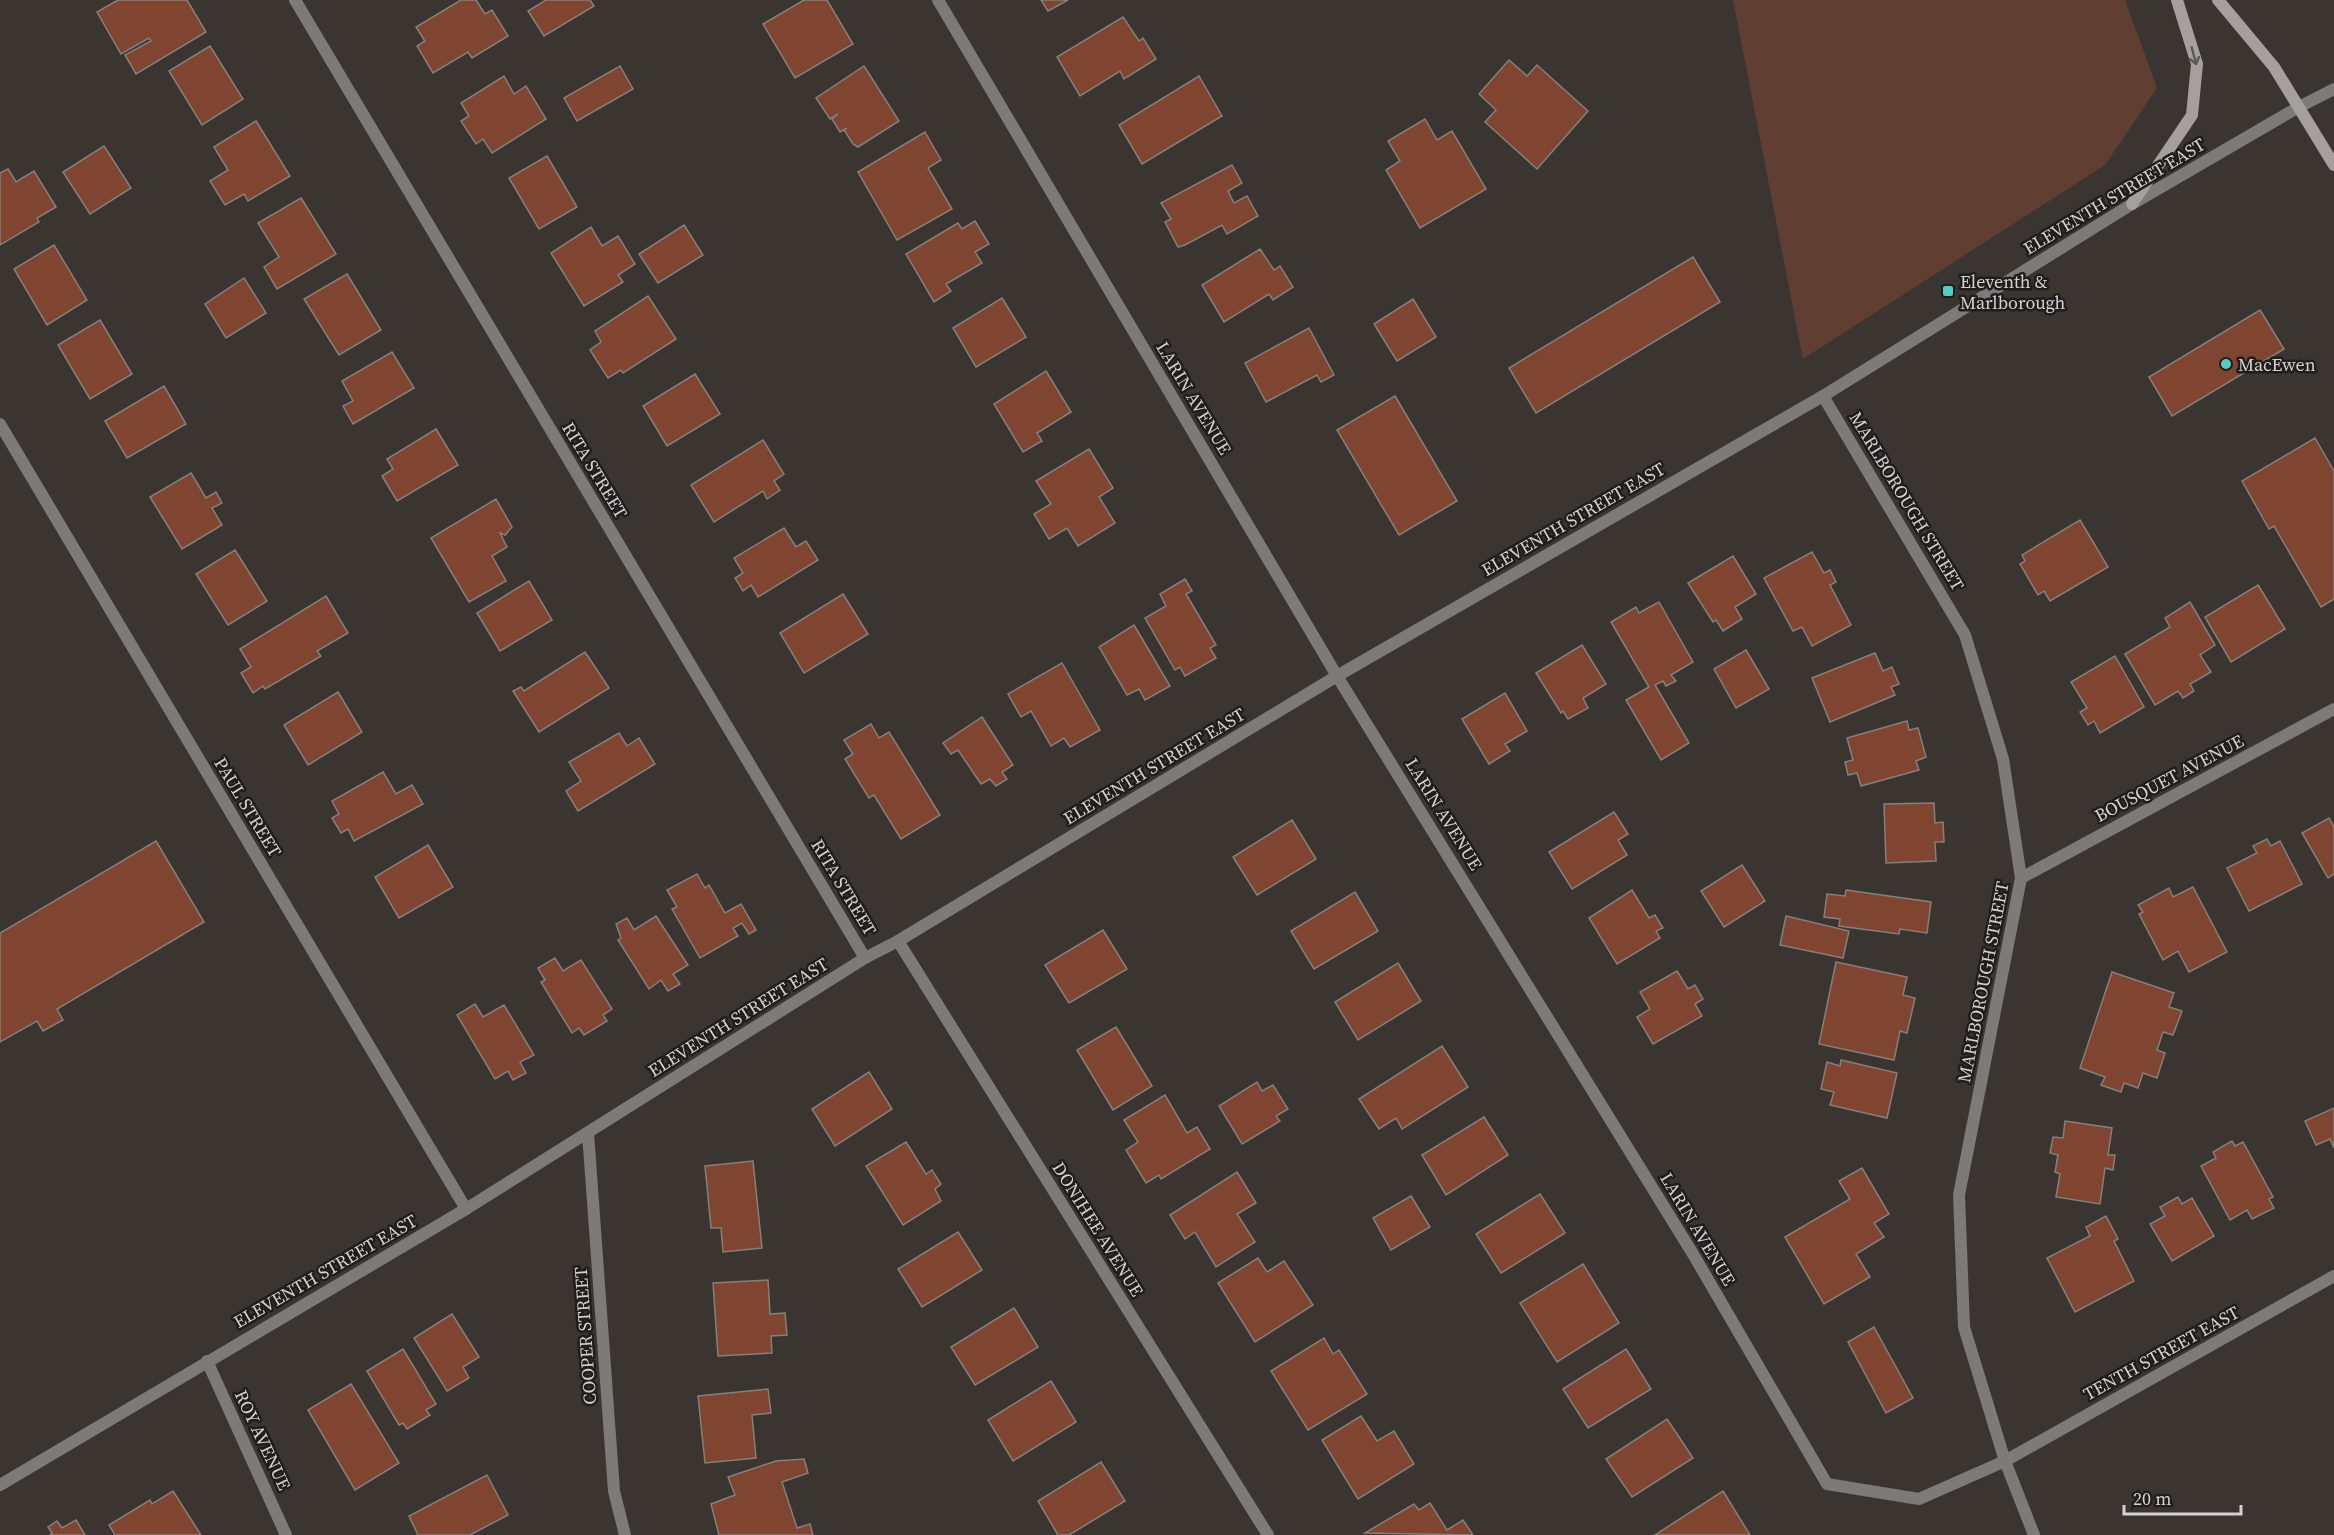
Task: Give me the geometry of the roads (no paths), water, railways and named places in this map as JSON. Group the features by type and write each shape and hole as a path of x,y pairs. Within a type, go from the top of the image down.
{"main road":[{"path":"2132,204 2192,115 2197,64 2178,0"},
{"path":"2218,0 2274,67 2334,165"}],"street":[{"name":"RITA STREET","path":"295,0 865,958"},
{"name":"LARIN AVENUE","path":"938,0 1337,676 1693,1254 1827,1484 1919,1499 2005,1461"},
{"name":"ELEVENTH STREET EAST","path":"0,1485 466,1209 865,958 898,942 1337,676 1823,396 2132,204 2334,89"},
{"name":"MARLBOROUGH STREET","path":"1823,396 1965,635 2003,759 2021,878 1959,1195 1964,1327 2005,1461 2034,1535"},
{"name":"PAUL STREET","path":"0,424 466,1209"},
{"name":"BOUSQUET AVENUE","path":"2021,878 2334,709"},
{"name":"DONIHEE AVENUE","path":"898,942 1268,1535"},
{"name":"COOPER STREET","path":"588,1133 614,1491 625,1535"},
{"name":"TENTH STREET EAST","path":"2005,1461 2334,1276"},
{"name":"ROY AVENUE","path":"207,1361 286,1535"}],"place":[{"name":"Eleventh & Marlborough","path":"1948,291"},
{"name":"MacEwen","path":"2226,364"}]}
